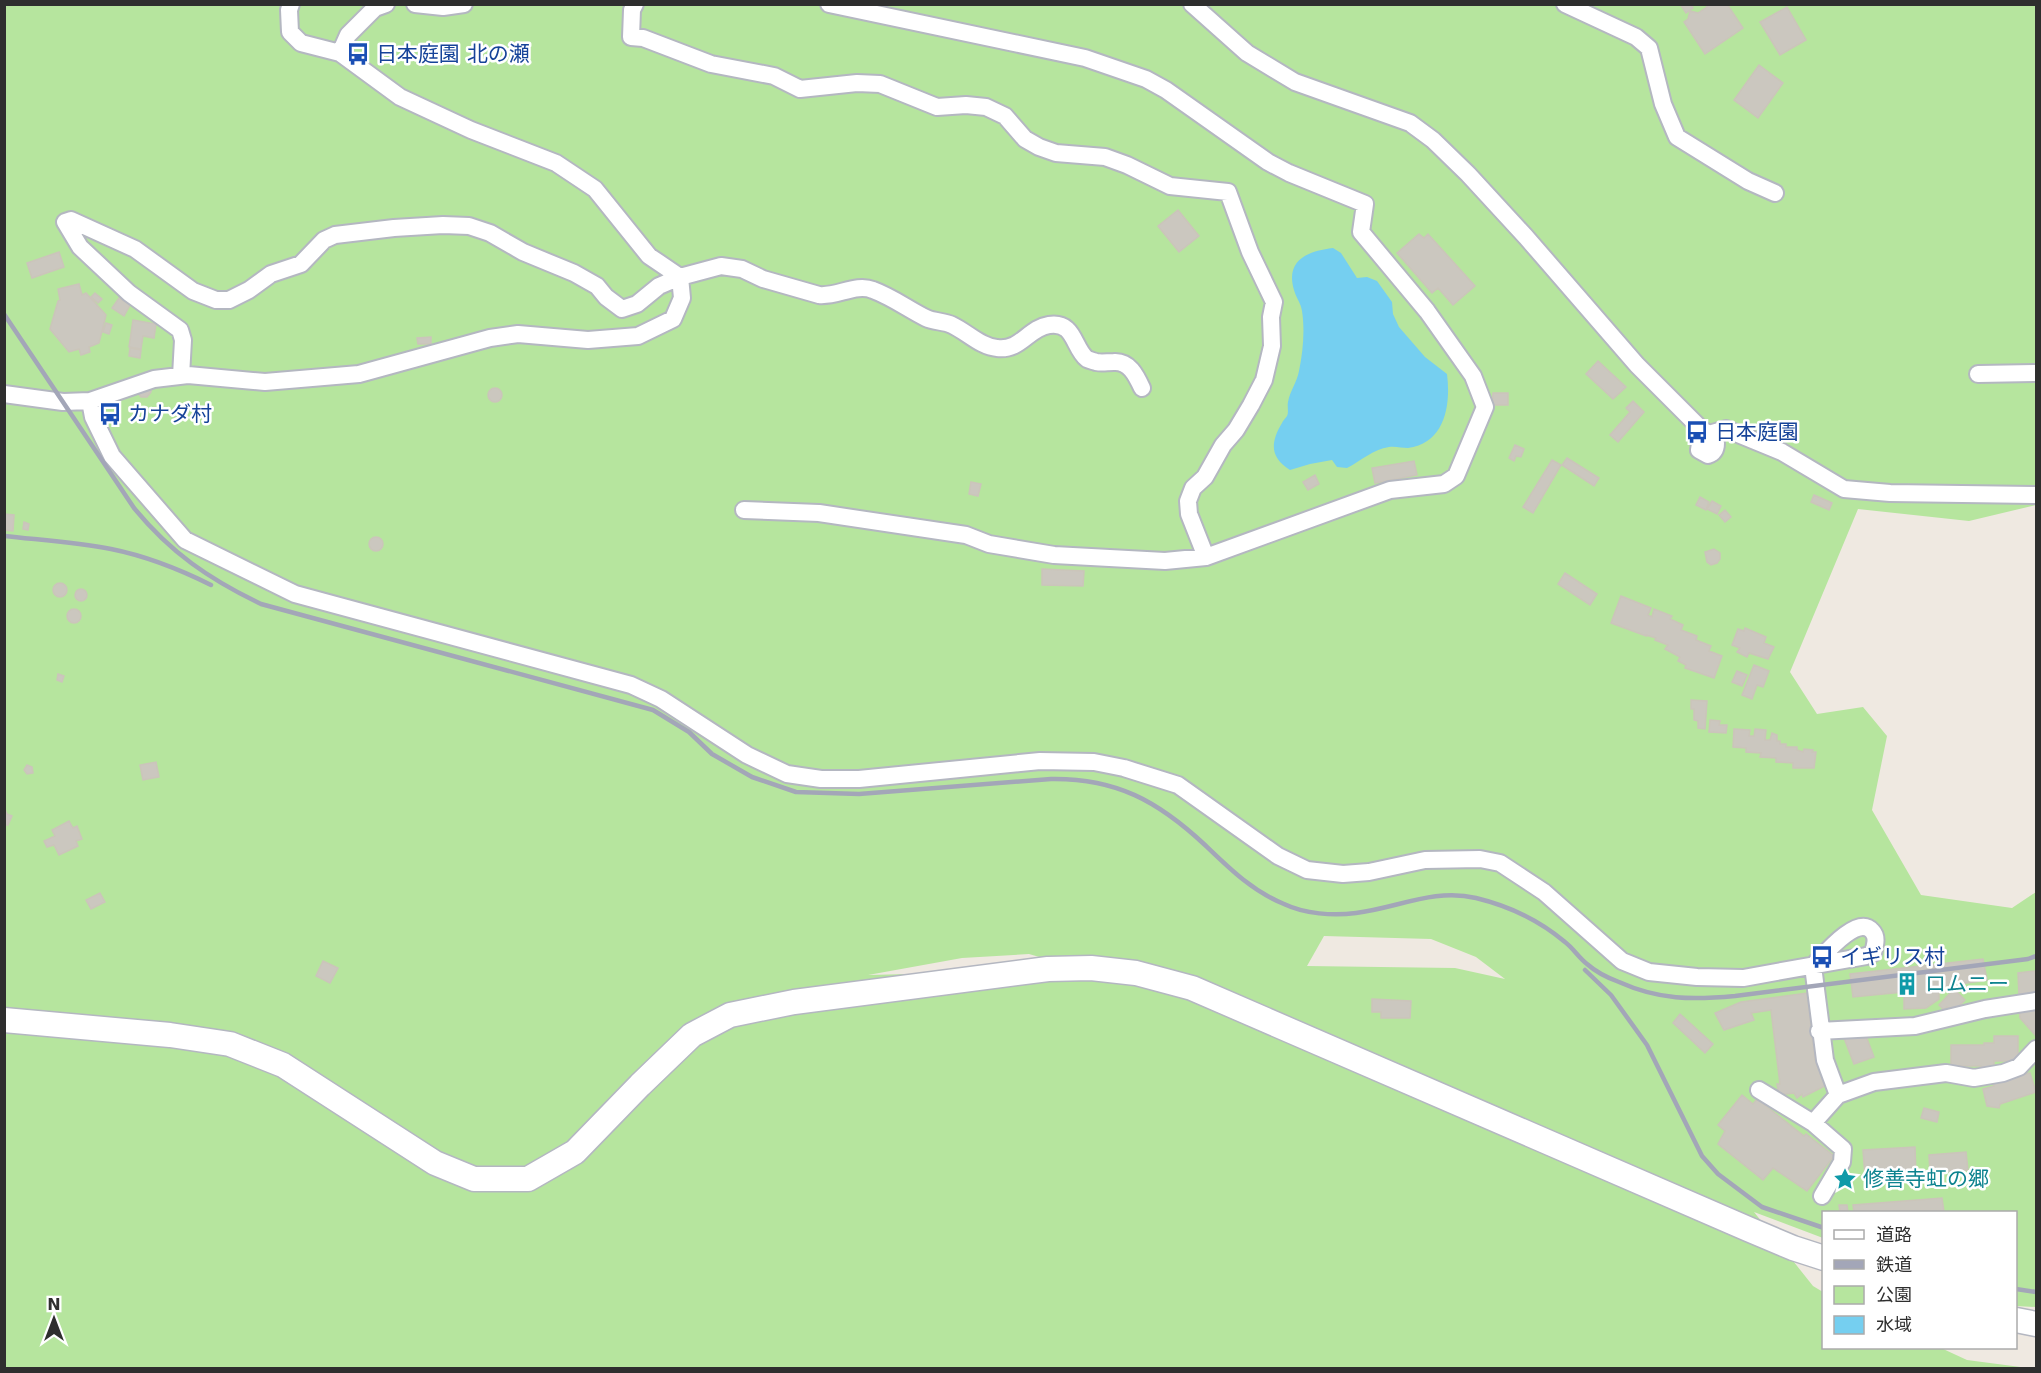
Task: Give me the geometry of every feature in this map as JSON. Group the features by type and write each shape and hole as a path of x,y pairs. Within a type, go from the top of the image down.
{"street":[{"path":"291,4 288,10 290,32 301,43 340,53 400,97 471,130 556,164 595,189 649,256 680,277"},
{"path":"340,53 348,35 375,8 386,4"},
{"path":"415,4 443,7 464,4"},
{"path":"635,4 632,10 632,37 643,38 711,64 774,76 800,89 857,83 880,84 937,107 966,105 986,107 1005,116 1026,139 1056,153 1105,157 1170,186 1228,192 1250,252 1274,302 1271,316 1272,346 1264,380 1251,405 1236,430 1223,445 1205,477 1193,488 1188,501 1190,514 1206,557"},
{"path":"744,510 819,513 966,535 989,544 1054,555 1165,561 1206,557 1390,490 1444,484 1456,476 1478,429 1485,407 1473,376 1427,311 1361,232 1365,204 1268,162 1166,90 1137,75 1085,58 829,4"},
{"path":"1192,4 1247,53 1295,82 1410,123 1433,140 1468,174 1637,365 1706,432 1726,429 1782,452 1844,489 1890,493 2037,495"},
{"path":"1564,4 1636,37 1649,48 1663,104 1677,137 1748,181 1775,193"},
{"path":"181,376 183,340 180,330 129,292 80,247 65,222 71,220 135,249 193,291 216,300 229,300 249,290 271,274 301,264 324,240 335,235 433,225 469,226 490,233 523,252 574,273 597,286 606,297 622,309 637,304 659,286 680,277 721,266 742,269 763,279 819,295 827,296 860,288 871,289 928,319 950,324 995,349 1012,348 1025,340 1035,329 1051,324 1064,327 1074,337 1088,360 1103,363 1117,362 1129,366 1142,388"},
{"path":"4,382 13,395 63,402 90,401 154,379 181,376 265,382 359,374 490,338 509,335 588,340 638,336 673,319 682,298 680,277"},
{"path":"1978,375 2037,373"},
{"path":"90,401 93,417 112,456 185,540 295,594 631,685 661,699 747,755 787,774 822,779 859,779 1040,761 1094,762 1124,768 1178,785 1278,856 1307,870 1343,874 1369,872 1425,860 1480,859 1500,863 1544,892 1622,961 1649,972 1697,977 1743,978 1813,966 1819,1031 1825,1060 1838,1095"},
{"path":"4,1020 170,1035 230,1044 283,1065 435,1163 474,1179 528,1179 575,1152 692,1035 730,1015 794,1002 1048,969 1091,968 1136,973 1192,988 1748,1229 1822,1257"},
{"path":"1819,1031 1915,1026 1985,1009 2037,1001"},
{"path":"1813,1123 1838,1095 1875,1082 1946,1073 1974,1078 2003,1073 2019,1068 2037,1049"},
{"path":"1758,1090 1813,1123 1843,1149 1842,1162 1821,1196"},
{"path":"2017,1320 2037,1324"}],"green space":[{"name":"修善寺虹の郷","path":"5,5 2036,5 2036,505 1969,521 1858,509 1790,672 1817,714 1863,707 1887,736 1872,810 1921,895 2012,908 2036,892 2036,1307 2017,1306 2017,1211 1822,1211 1822,1238 1754,1212 1813,1286 1822,1291 1822,1349 1943,1349 1967,1360 2028,1368 5,1368","holes":["1324,936 1431,939 1476,957 1505,979 1455,968 1307,966","1029,954 1085,970 868,975 962,958"]}],"water":[{"path":"1333,248 1341,253 1357,278 1367,277 1377,281 1392,302 1393,314 1399,327 1425,357 1447,374 1446,410 1438,431 1420,445 1408,448 1383,448 1347,468 1337,467 1332,460 1290,470 1276,455 1274,443 1278,430 1288,414 1288,402 1298,375 1302,349 1302,311 1294,290 1293,271 1296,264 1307,255"}],"building":[{"path":"1680,4 1691,4 1693,8 1686,13"},
{"path":"1706,4 1727,4 1743,28 1705,54 1684,22 1688,19 1690,11 1698,13 1707,7"},
{"path":"1787,7 1806,40 1780,55 1760,22"},
{"path":"1759,65 1783,83 1758,118 1734,100"},
{"path":"1178,210 1199,236 1179,252 1158,226"},
{"path":"1419,234 1424,238 1428,234 1475,286 1453,305 1438,288 1432,293 1397,253"},
{"path":"59,252 64,267 32,278 27,263"},
{"path":"79,284 82,295 86,293 106,315 99,343 89,347 90,352 81,355 79,349 69,352 50,329 60,300 58,289"},
{"path":"95,293 102,299 98,303 91,297"},
{"path":"119,298 130,305 124,316 112,308"},
{"path":"133,320 156,324 154,338 143,336 141,349 129,347"},
{"path":"106,323 112,325 109,334 103,332"},
{"path":"431,337 431,344 418,344 417,338"},
{"path":"130,348 141,350 140,358 129,356"},
{"path":"1598,361 1626,387 1613,399 1586,374"},
{"path":"147,385 151,392 147,397 141,397 138,393"},
{"path":"495,388 500,390 502,395 500,400 495,402 490,400 488,395 490,390"},
{"path":"1493,393 1508,393 1508,405 1492,405"},
{"path":"1633,401 1644,412 1618,442 1610,435 1630,412 1626,408"},
{"path":"1515,445 1524,449 1521,457 1516,456 1514,461 1509,458"},
{"path":"1567,458 1599,478 1594,486 1562,465"},
{"path":"1552,460 1561,465 1533,513 1523,507"},
{"path":"1414,461 1417,475 1375,483 1372,468"},
{"path":"1315,475 1319,484 1308,490 1303,482"},
{"path":"971,482 981,484 978,496 969,494"},
{"path":"1814,495 1832,503 1829,510 1811,502"},
{"path":"1700,497 1709,502 1706,510 1696,505"},
{"path":"1712,501 1721,506 1717,514 1707,509"},
{"path":"1725,510 1731,517 1725,522 1719,515"},
{"path":"4,514 14,515 13,531 4,530"},
{"path":"24,522 29,524 28,530 23,529"},
{"path":"376,537 381,539 383,544 381,549 376,551 371,549 369,544 371,539"},
{"path":"1714,549 1720,553 1720,559 1711,565 1707,562 1705,552"},
{"path":"1042,569 1084,571 1083,586 1042,585"},
{"path":"1565,573 1597,594 1590,605 1558,584"},
{"path":"60,583 65,585 67,590 65,595 60,597 55,595 53,590 55,585"},
{"path":"83,589 87,595 83,601 79,601 75,593"},
{"path":"1621,596 1651,608 1648,615 1652,617 1654,609 1672,616 1670,619 1683,625 1681,630 1697,636 1696,640 1711,646 1709,651 1722,656 1714,678 1685,668 1686,665 1678,661 1680,657 1665,649 1668,645 1655,640 1656,638 1611,623"},
{"path":"71,609 77,609 81,616 77,623 71,623 67,619 67,613"},
{"path":"1745,628 1766,637 1764,643 1774,647 1768,659 1749,653 1747,657 1737,652 1740,648 1732,645 1738,629 1744,631"},
{"path":"1754,665 1769,671 1763,687 1757,685 1752,699 1742,695"},
{"path":"1737,671 1747,675 1742,686 1732,682"},
{"path":"58,674 64,676 62,682 57,680"},
{"path":"1691,700 1707,701 1705,729 1698,728 1698,721 1694,720"},
{"path":"1710,720 1720,721 1719,725 1727,725 1726,733 1709,732"},
{"path":"1734,729 1750,730 1749,736 1754,736 1755,729 1766,730 1765,740 1770,740 1772,733 1777,735 1777,741 1780,741 1780,744 1786,744 1786,747 1797,747 1797,750 1803,752 1804,749 1813,750 1812,752 1816,752 1814,768 1793,768 1793,763 1776,762 1776,758 1760,757 1761,753 1746,752 1746,748 1733,747"},
{"path":"156,762 159,777 143,780 140,765"},
{"path":"27,765 32,767 33,773 27,774 24,770"},
{"path":"4,807 7,814 12,816 8,825 4,825"},
{"path":"69,821 73,828 77,826 82,839 76,841 78,846 59,855 54,845 47,847 44,841 55,836 52,830"},
{"path":"100,893 105,902 91,909 86,900"},
{"name":"ロムニー","path":"1983,959 1987,980 1939,987 1939,999 1926,1008 1904,1009 1904,992 1853,997 1850,974"},
{"path":"323,961 338,968 330,983 316,976"},
{"path":"2035,971 2036,1036 2020,1018 2018,973"},
{"path":"1954,989 1965,1000 1953,1012 1947,1007 1944,1010 1939,1005"},
{"path":"1807,993 1815,1060 1825,1086 1803,1097 1802,1094 1797,1098 1794,1093 1779,1095 1777,1084 1780,1084 1771,1010 1751,1013 1754,1020 1724,1030 1715,1013 1741,1002"},
{"path":"1372,999 1411,1001 1410,1018 1381,1018 1381,1012 1372,1012"},
{"path":"1680,1014 1713,1044 1705,1053 1673,1023"},
{"path":"1864,1031 1874,1057 1854,1064 1844,1038"},
{"path":"1994,1036 2018,1036 2018,1061 1994,1061 1994,1070 1981,1070 1981,1066 1951,1066 1951,1045 1994,1043"},
{"path":"2030,1073 2036,1092 2000,1104 1999,1108 1987,1106 1983,1089 1994,1086 1993,1081"},
{"path":"1742,1095 1753,1104 1757,1099 1834,1156 1807,1191 1773,1168 1763,1180 1718,1144 1725,1131 1718,1125"},
{"path":"1924,1108 1939,1112 1937,1122 1921,1118"},
{"path":"1915,1147 1916,1174 1900,1175 1900,1180 1883,1180 1883,1176 1865,1177 1863,1150"},
{"path":"1966,1152 1968,1170 1930,1173 1929,1155"},
{"path":"1942,1198 1944,1211 1854,1211 1853,1205"},
{"path":"1839,1205 1847,1205 1848,1211 1840,1211"}],"railway":[{"path":"4,314 134,508 177,552 224,585 261,604 653,710 689,732 712,754 752,777 796,792 859,794 1051,779 1096,783 1135,795 1153,805 1188,829 1251,886 1272,899 1292,907 1319,913 1347,914 1445,895 1476,898 1500,905 1534,921 1568,944 1581,959 1606,977 1634,988 1676,997 1735,996 2028,959 2036,956"},
{"path":"4,536 85,545 137,555 211,585"},
{"path":"1585,970 1611,995 1647,1045 1702,1156 1718,1174 1762,1207 1822,1227"},
{"path":"2017,1289 2036,1292"}],"place":[{"name":"日本庭園 北の瀬","path":"358,54"},
{"name":"カナダ村","path":"110,414"},
{"name":"日本庭園","path":"1697,432"},
{"name":"イギリス村","path":"1822,957"},
{"name":"ロムニー","path":"1907,984"},
{"name":"修善寺虹の郷","path":"1845,1179"}]}
